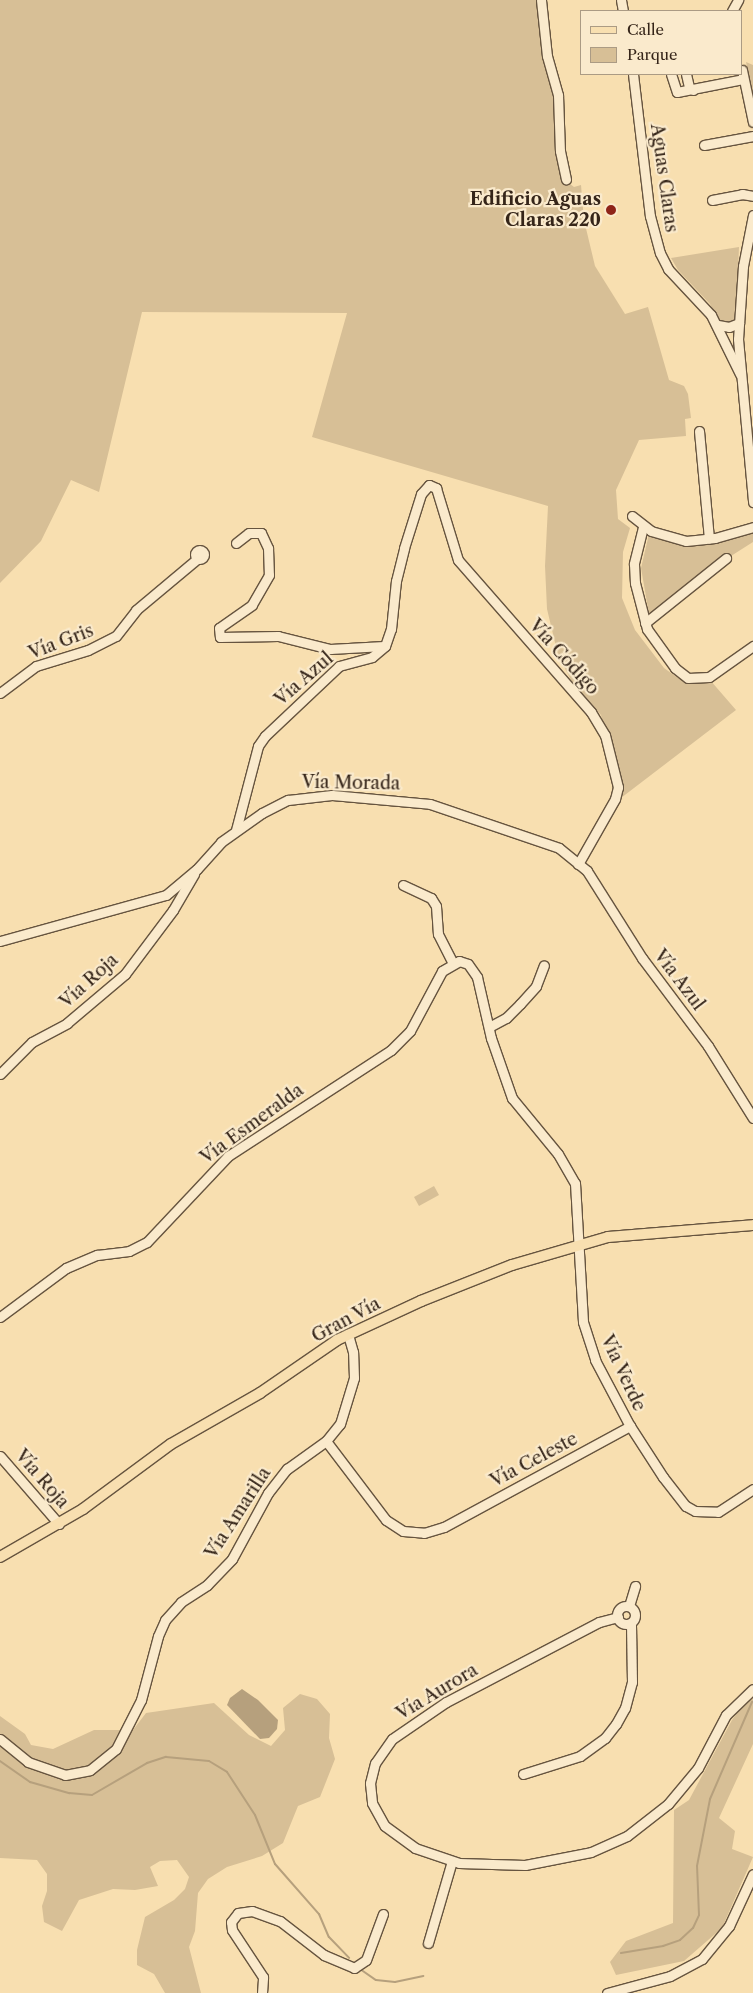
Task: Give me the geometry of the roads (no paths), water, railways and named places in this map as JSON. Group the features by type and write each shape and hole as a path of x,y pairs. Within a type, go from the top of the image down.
{"main road":[{"name":"Gran Vía","path":"0,1557 59,1524 171,1444 260,1393 348,1334 482,1276 580,1244 632,1233 753,1225"}],"street":[{"path":"541,0 547,56 558,95 560,151 566,179"},
{"name":"Aguas Claras","path":"633,75 650,216 658,248 668,269 703,304 718,325 740,374"},
{"path":"671,75 677,92 693,90 743,75 753,122"},
{"path":"686,75 689,87 693,90"},
{"path":"704,145 753,136"},
{"path":"712,200 742,194 753,196"},
{"path":"753,215 743,266 739,323 740,374 753,502"},
{"path":"718,325 729,328 739,323"},
{"path":"699,431 709,539"},
{"name":"Vía Código","path":"385,646 391,629 396,581 404,548 421,494 429,485 436,488 458,560 591,712 605,735 618,787 615,798 578,864"},
{"path":"632,516 643,527 679,540 709,539 753,527"},
{"path":"643,527 634,576 645,624 674,668 688,678 714,675 753,646"},
{"path":"236,543 249,533 261,534 268,548 269,575 252,605 219,628 220,636 278,636 330,649 385,646"},
{"path":"645,624 726,558"},
{"name":"Vía Gris","path":"0,692 36,666 88,650 116,636 136,610 197,559"},
{"name":"Vía Azul","path":"236,830 258,746 265,736 338,666 372,657 385,646"},
{"name":"Vía Morada","path":"0,941 158,898 197,870 221,842 236,830 276,806 300,797 404,800 448,808 559,848 578,864"},
{"name":"Vía Azul","path":"578,864 596,881 628,938 708,1046 753,1118"},
{"name":"Vía Roja","path":"0,1074 32,1042 67,1023 125,974 173,910 197,870"},
{"path":"403,885 431,898 436,906 438,934 452,962 468,964 477,977 489,1027 512,1098 558,1154 572,1176 578,1197 580,1244"},
{"name":"Vía Esmeralda","path":"0,1317 71,1265 97,1255 129,1251 147,1242 228,1156 391,1050 410,1031 442,971 452,962"},
{"path":"489,1027 506,1018 536,986 544,965"},
{"name":"Vía Verde","path":"580,1244 581,1300 586,1335 595,1360 630,1426"},
{"name":"Vía Amarilla","path":"0,1739 28,1762 54,1774 78,1774 108,1758 116,1750 141,1700 158,1636 165,1620 181,1602 211,1581 232,1559 268,1493 287,1469 326,1440 340,1424 353,1386 354,1361 348,1334"},
{"path":"630,1426 663,1477 686,1506 695,1511 718,1512 753,1489"},
{"name":"Vía Celeste","path":"326,1440 386,1520 403,1530 424,1533 444,1527 630,1426"},
{"name":"Vía Roja","path":"0,1456 59,1524"},
{"path":"629,1606 635,1586"},
{"path":"629,1606 621,1608 618,1617 623,1623 631,1623"},
{"path":"523,1774 580,1756 605,1738 616,1724 628,1700 632,1682 631,1623 635,1614 629,1606"},
{"name":"Vía Aurora","path":"618,1617 599,1622 446,1702 408,1726 382,1750 370,1783 377,1815 390,1831 408,1844 452,1861 512,1865 552,1862 590,1852 627,1836 659,1813 685,1786 726,1715 753,1689"},
{"path":"428,1943 452,1861"},
{"path":"607,1993 670,1976 702,1959 724,1934 752,1879"},
{"path":"262,1993 263,1976 232,1930 233,1919 238,1913 249,1910 280,1922 317,1950 351,1968 366,1960 382,1914"}],"waterway":[{"path":"621,1953 663,1946 680,1940 693,1928 699,1915 697,1866 710,1799 752,1702"},
{"path":"0,1761 30,1782 69,1793 92,1795 147,1763 166,1757 209,1761 227,1772 255,1815 275,1864 319,1914 329,1937 349,1958"},
{"path":"360,1969 376,1980 395,1982 423,1976"}],"place":[{"name":"Edificio Aguas Claras 220","path":"611,210"}]}
